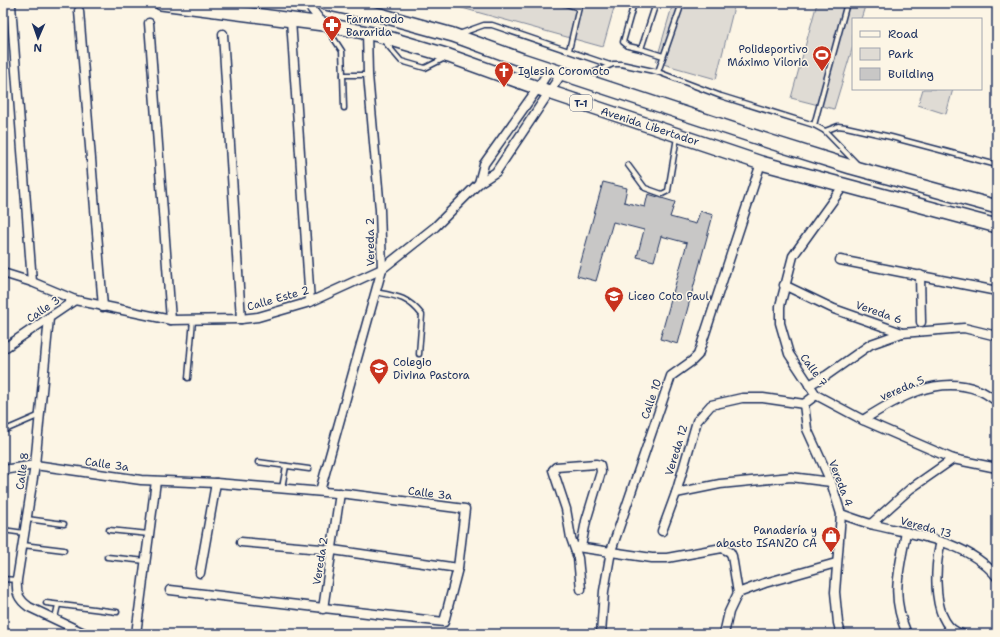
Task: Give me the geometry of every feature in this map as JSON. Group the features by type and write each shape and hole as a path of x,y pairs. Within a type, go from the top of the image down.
{"main road":[{"name":"Avenida Libertador","path":"161,3 324,24 372,34 449,56 544,90 761,163 997,226"},
{"name":"Avenida Libertador","path":"325,3 380,15 453,36 770,142 862,170 997,207"}],"street":[{"path":"307,3 324,24"},
{"path":"11,5 32,282"},
{"path":"79,11 103,307"},
{"path":"291,20 310,302"},
{"path":"149,23 172,320"},
{"path":"222,34 241,320"},
{"name":"Vereda 2","path":"320,491 382,269 380,210 368,75 372,34"},
{"name":"Calle Este 2","path":"3,274 32,282 75,300 103,307 172,320 241,320 258,317 310,302 382,269 435,227 479,183 496,172 556,71"},
{"name":"Calle Este 2","path":"479,183 484,164 544,90 556,71"},
{"name":"Calle 10","path":"601,634 604,591 610,552 671,376 692,362 698,355 761,163"},
{"name":"Calle 7","path":"844,185 793,256 784,285 780,306 780,323 790,354 816,395 863,420 953,459 997,468"},
{"path":"840,260 997,291"},
{"path":"920,276 921,322"},
{"name":"Vereda 6","path":"784,285 834,309 902,333 964,328 997,336"},
{"name":"Calle 3","path":"3,349 75,300"},
{"name":"Calle 8","path":"49,318 35,465 16,580 16,592 20,600 29,607 86,634"},
{"path":"809,385 827,375 871,344 902,333"},
{"name":"vereda 5","path":"863,420 891,403 921,390 938,386 954,385 979,390 997,401"},
{"path":"804,404 816,395"},
{"name":"Vereda 12","path":"804,404 763,398 742,398 711,405 696,421 676,493 720,484 791,477 831,482"},
{"name":"Vereda 4","path":"804,404 807,429 831,482 841,514 834,592 841,634"},
{"path":"871,524 910,489 953,459"},
{"name":"Calle 3a","path":"3,470 35,465 156,481 216,483 320,491 465,509 458,568 444,622 170,590"},
{"path":"577,547 601,472 600,465 556,467 553,470 577,547 581,589"},
{"path":"136,634 156,481"},
{"path":"200,573 216,483"},
{"name":"Vereda 2","path":"323,609 333,550 340,493"},
{"path":"662,531 676,493"},
{"name":"Vereda 13","path":"841,514 961,549 995,572"},
{"path":"906,532 896,584 900,618 907,634"},
{"path":"241,542 333,550 458,568"},
{"path":"941,542 936,556 936,584 940,613 950,631 962,634"},
{"path":"577,547 652,558 667,558 722,548 727,550 732,556 738,593 728,612 724,634"},
{"path":"738,593 765,582 836,563"}],"lane":[{"path":"563,3 579,5 569,50"},
{"path":"634,3 622,42 628,46 663,56"},
{"path":"642,49 656,3"},
{"path":"658,72 682,3"},
{"path":"814,125 847,3"},
{"path":"324,24 342,51 344,108"},
{"path":"453,36 484,25 492,25 610,65"},
{"path":"372,34 401,60 425,68 449,56"},
{"path":"580,79 610,65 622,64 658,72 721,96 814,125 825,131 862,170"},
{"path":"343,75 368,75"},
{"path":"825,131 838,126 846,127 891,136 997,165"},
{"path":"628,165 645,188 662,194 668,191 678,135"},
{"path":"375,292 403,298 414,305 422,315 419,354"},
{"path":"188,378 193,320"},
{"path":"3,430 40,415"},
{"path":"258,462 309,468"},
{"path":"282,488 286,466"},
{"path":"26,519 64,524"},
{"path":"3,530 24,533"},
{"path":"109,530 150,534"},
{"path":"22,545 64,550"},
{"path":"107,557 146,561"},
{"path":"3,579 16,580"},
{"path":"46,603 117,612"},
{"path":"54,618 58,605"}],"green space":[{"path":"444,3 626,3 614,8 603,47"},
{"name":"Polideportivo Máximo Viloria","path":"673,3 735,3 716,79 656,62"},
{"name":"Polideportivo Máximo Viloria","path":"817,3 866,3 861,18 852,18 852,49 834,109 791,98"},
{"path":"923,90 953,90 946,114 918,105"}],"building":[{"name":"Liceo Coto Paul","path":"603,182 627,188 624,202 645,207 648,194 675,202 670,217 696,224 700,211 713,215 678,344 660,339 687,243 661,236 654,261 637,257 644,230 613,222 596,281 577,276"}],"place":[{"name":"Farmatodo Bararida","path":"332,42"},
{"name":"Polideportivo Máximo Viloria","path":"822,72"},
{"name":"Iglesia Coromoto","path":"504,88"},
{"name":"Liceo Coto Paul","path":"614,313"},
{"name":"Colegio Divina Pastora","path":"379,385"},
{"name":"Panadería y abasto ISANZO CA","path":"831,553"}]}
